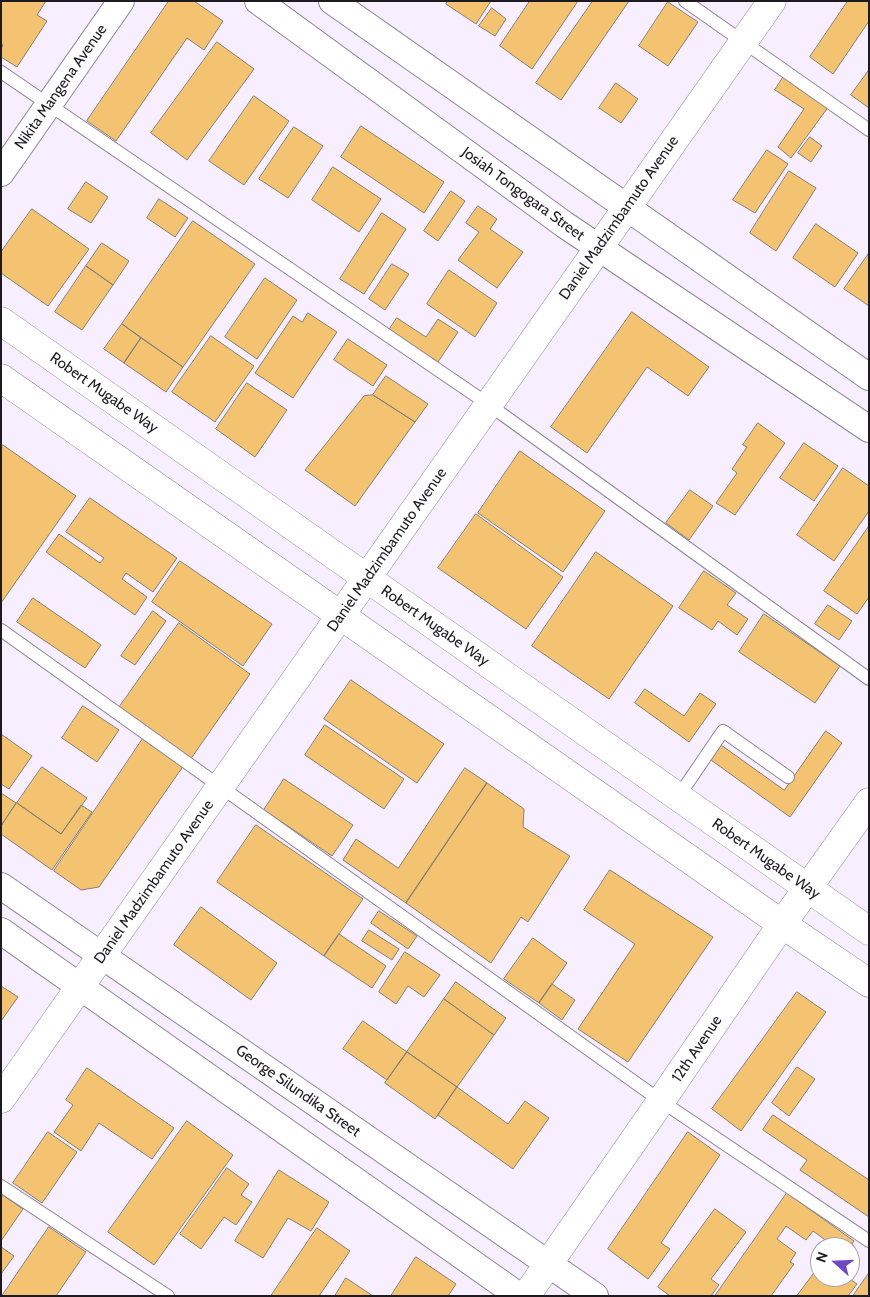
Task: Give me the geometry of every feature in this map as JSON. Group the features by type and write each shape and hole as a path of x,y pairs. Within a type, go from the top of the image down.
{"main road":[{"name":"Daniel Madzimbamuto Avenue","path":"1,1099 342,616 488,404 772,1"},
{"name":"Robert Mugabe Way","path":"1,321 869,931"},
{"path":"1,378 869,983"},
{"name":"12th Avenue","path":"526,1296 782,924 869,802"}],"street":[{"name":"Nikita Mangena Avenue","path":"1,173 121,1"},
{"name":"Josiah Tongogara Street","path":"258,1 598,248 869,429"},
{"path":"332,1 869,377"},
{"name":"George Silundika Street","path":"1,886 595,1296"},
{"path":"1,931 519,1296"}],"lane":[{"path":"685,1 869,130"},
{"path":"1,72 488,404 869,679"},
{"path":"1,630 662,1101 869,1241"},
{"path":"678,797 723,731 788,777"},
{"path":"1,1186 168,1296"}],"building":[{"path":"1,1 46,1 37,15 47,21 17,67 1,57 3,45 1,44"},
{"path":"169,1 194,1 223,21 204,50 187,38 116,141 87,121"},
{"path":"448,1 491,1 476,24 446,4"},
{"path":"530,1 578,1 532,69 500,46"},
{"path":"593,1 629,1 561,100 536,83"},
{"path":"848,1 869,1 869,21 833,74 810,57"},
{"path":"668,2 698,22 668,66 639,46"},
{"path":"492,8 506,19 495,36 479,26"},
{"path":"217,42 254,69 187,160 151,133"},
{"path":"869,70 869,108 851,95"},
{"path":"784,76 829,106 791,158 778,147 804,109 775,90"},
{"path":"616,83 638,99 621,123 599,108"},
{"path":"254,96 289,121 244,185 209,161"},
{"path":"361,126 444,182 424,213 341,157"},
{"path":"294,127 323,146 288,198 259,179"},
{"path":"810,137 822,146 811,162 798,153"},
{"path":"767,150 788,164 755,213 733,200"},
{"path":"333,167 381,199 359,232 312,200"},
{"path":"789,171 816,188 776,251 750,233"},
{"path":"86,182 108,197 91,223 68,209"},
{"path":"451,191 465,201 438,241 424,231"},
{"path":"159,199 188,218 175,237 147,218"},
{"path":"478,206 497,219 490,229 523,252 497,288 458,260 479,232 466,223"},
{"path":"32,209 89,249 48,306 1,273 1,252"},
{"path":"382,213 406,229 364,294 340,279"},
{"path":"193,221 255,264 183,367 122,324"},
{"path":"816,224 858,253 835,287 793,258"},
{"path":"102,243 129,261 113,285 86,266"},
{"path":"869,253 869,306 844,289"},
{"path":"392,264 409,274 385,310 369,299"},
{"path":"86,266 113,285 82,330 55,312"},
{"path":"449,270 497,303 475,337 427,304"},
{"path":"265,278 297,300 257,359 225,337"},
{"path":"632,312 709,367 688,396 647,367 587,453 551,427"},
{"path":"308,313 337,332 293,398 255,373 293,316 302,322"},
{"path":"397,318 426,337 438,319 458,332 438,362 389,330"},
{"path":"122,324 141,338 124,363 104,349"},
{"path":"211,336 254,366 215,422 172,392"},
{"path":"141,338 183,367 166,392 124,363"},
{"path":"348,339 387,365 373,386 334,360"},
{"path":"386,376 428,404 415,422 373,395"},
{"path":"247,383 287,410 255,457 216,429"},
{"path":"373,395 415,422 355,506 305,470 364,396"},
{"path":"758,423 785,443 735,515 716,503 737,473 732,469 747,447 743,445"},
{"path":"804,443 838,466 814,501 780,478"},
{"path":"3,445 76,496 1,603 1,447"},
{"path":"520,451 605,511 563,572 478,513"},
{"path":"843,468 869,486 869,511 834,561 797,535"},
{"path":"690,490 713,506 689,540 666,523"},
{"path":"90,498 177,558 153,592 126,573 122,579 147,597 135,615 46,552 59,534 100,563 104,558 66,532"},
{"path":"476,514 563,577 526,629 438,568"},
{"path":"869,526 869,597 857,614 824,591"},
{"path":"596,552 673,606 609,699 532,646"},
{"path":"180,561 272,624 243,666 152,602"},
{"path":"704,571 736,593 727,605 748,619 737,635 718,621 712,630 679,608"},
{"path":"33,598 101,645 85,668 17,622"},
{"path":"828,605 852,621 839,640 815,624"},
{"path":"153,611 166,621 135,665 121,656"},
{"path":"764,614 840,666 815,703 739,652"},
{"path":"179,623 250,674 190,760 118,709"},
{"path":"351,680 444,744 417,783 324,719"},
{"path":"645,689 684,716 700,693 716,704 689,742 635,703"},
{"path":"83,706 119,730 97,762 62,738"},
{"path":"325,725 404,779 384,809 305,755"},
{"path":"826,731 842,743 790,817 711,760 721,745 784,790"},
{"path":"1,734 32,756 9,789 1,784"},
{"path":"144,737 184,765 99,887 81,890 54,871"},
{"path":"42,767 87,798 61,834 17,803"},
{"path":"465,768 487,783 406,903 343,860 356,839 398,868"},
{"path":"284,779 353,825 332,856 264,810"},
{"path":"487,783 524,809 523,827 570,856 528,922 521,917 491,963 406,903"},
{"path":"1,793 16,803 1,826"},
{"path":"17,803 61,834 81,805 92,812 52,870 1,834 1,826"},
{"path":"256,825 363,899 324,956 217,882"},
{"path":"610,870 713,937 628,1062 578,1029 635,944 584,910"},
{"path":"201,907 277,963 251,1000 174,945"},
{"path":"379,911 417,936 408,949 371,923"},
{"path":"369,930 399,949 392,960 362,941"},
{"path":"339,934 386,966 372,988 324,956"},
{"path":"533,938 567,963 539,1003 504,979"},
{"path":"405,952 440,975 424,997 408,986 396,1004 379,992"},
{"path":"456,982 506,1018 494,1035 444,999"},
{"path":"552,984 575,1000 562,1020 539,1003"},
{"path":"1,986 18,997 1,1021"},
{"path":"797,992 826,1012 741,1131 712,1109"},
{"path":"444,999 494,1035 457,1087 407,1052"},
{"path":"363,1021 407,1052 387,1080 343,1049"},
{"path":"407,1052 457,1087 435,1119 385,1083"},
{"path":"797,1067 815,1079 789,1116 772,1103"},
{"path":"87,1068 174,1128 152,1159 99,1123 81,1151 54,1132 73,1105 66,1100"},
{"path":"457,1087 508,1124 525,1101 549,1118 513,1169 438,1115"},
{"path":"773,1115 869,1180 869,1217 800,1170 807,1160 763,1130"},
{"path":"187,1121 233,1155 154,1265 108,1232"},
{"path":"48,1132 77,1152 42,1203 13,1183"},
{"path":"688,1132 720,1155 661,1243 670,1249 648,1279 608,1249"},
{"path":"227,1168 249,1184 241,1195 252,1202 236,1225 224,1217 201,1249 180,1234"},
{"path":"279,1170 329,1202 311,1231 288,1218 263,1258 235,1241"},
{"path":"787,1193 848,1237 821,1237 813,1231 806,1240 786,1226 777,1239 796,1253 790,1262 794,1264 771,1296 715,1296"},
{"path":"1,1194 23,1209 1,1241"},
{"path":"715,1209 746,1232 711,1279 719,1285 711,1296 670,1296 658,1287"},
{"path":"49,1227 86,1252 56,1296 2,1296"},
{"path":"317,1228 350,1251 319,1296 271,1296"},
{"path":"1,1247 14,1256 1,1274"},
{"path":"416,1257 456,1284 448,1296 391,1296"},
{"path":"869,1273 869,1296 853,1296"},
{"path":"346,1278 373,1296 335,1296"},
{"path":"810,1278 810,1287 855,1287 848,1296 797,1296"}]}
